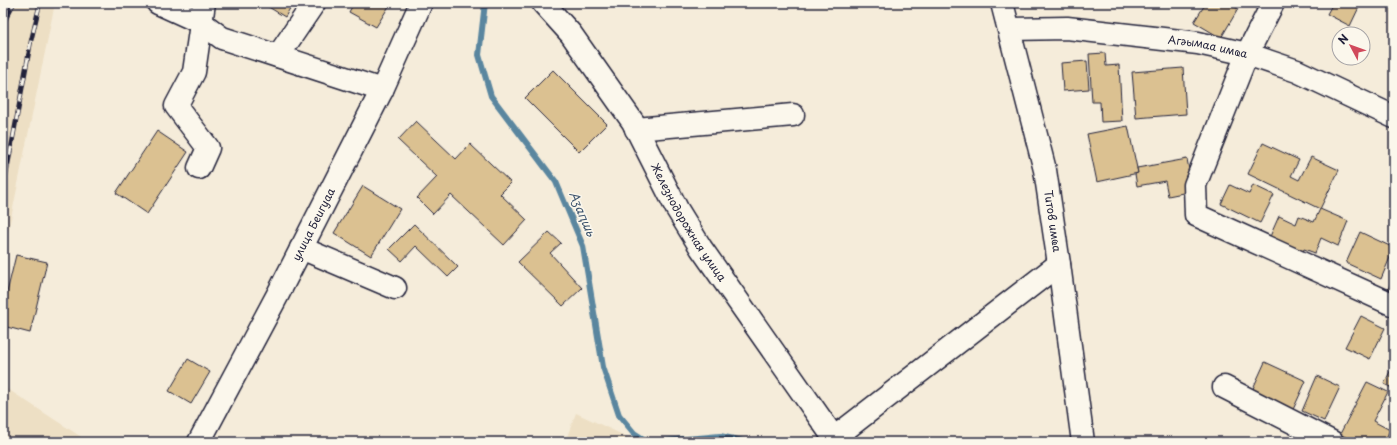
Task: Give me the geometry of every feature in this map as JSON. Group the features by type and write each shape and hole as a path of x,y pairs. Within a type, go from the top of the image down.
{"street":[{"path":"158,3 203,13 222,38 382,90"},
{"path":"278,56 314,3"},
{"name":"улица Беигуаа","path":"200,442 382,90 421,3"},
{"name":"Железнодорожная улица","path":"543,3 571,34 636,129 676,209 697,242 834,440"},
{"name":"Титов имҩа","path":"1002,3 1010,29 1045,170 1060,264 1083,442"},
{"path":"1272,3 1247,54 1195,185 1196,215 1394,306"},
{"path":"199,168 208,148 176,106 194,72 203,13"},
{"name":"Агәымаа имҩа","path":"1010,29 1067,28 1198,43 1247,54 1297,70 1394,117"},
{"path":"636,129 793,115"},
{"path":"301,248 395,288"},
{"path":"834,440 1060,264"},
{"path":"1224,386 1332,442"}],"shaded area":[{"path":"3,3 55,3 3,257"},
{"path":"3,386 89,442 3,442"},
{"path":"576,413 638,442 565,442"}],"building":[{"path":"262,3 293,3 285,17"},
{"path":"354,3 391,3 376,27 349,12"},
{"path":"1206,3 1227,3 1238,9 1221,38 1194,22"},
{"path":"1333,3 1361,3 1350,26 1327,14"},
{"path":"1105,53 1106,66 1119,65 1122,121 1101,122 1100,102 1092,102 1089,54"},
{"path":"1087,61 1089,89 1063,91 1061,63"},
{"path":"1183,68 1186,114 1136,118 1132,72"},
{"path":"553,70 607,124 579,152 525,98"},
{"path":"416,121 456,159 470,144 511,183 500,194 527,220 504,245 451,195 433,214 417,198 437,177 398,140"},
{"path":"1128,126 1138,173 1097,182 1087,134"},
{"path":"157,131 188,152 147,214 116,193"},
{"path":"1263,143 1299,160 1291,176 1299,180 1311,157 1339,170 1320,209 1248,174"},
{"path":"1187,159 1193,191 1168,196 1165,181 1137,186 1135,174 1138,173 1137,168"},
{"path":"1230,185 1249,194 1253,185 1274,195 1260,223 1221,204"},
{"path":"363,186 400,209 371,256 334,233"},
{"path":"1320,209 1348,221 1338,246 1321,238 1315,253 1304,249 1302,255 1268,241 1279,216 1296,224 1299,216 1314,222"},
{"path":"414,224 458,267 448,277 416,246 402,261 389,249"},
{"path":"549,232 561,243 550,253 582,288 563,306 518,262"},
{"path":"1360,232 1394,248 1381,279 1346,263"},
{"path":"16,255 47,262 30,333 3,326 3,309"},
{"path":"1394,276 1394,298 1386,294"},
{"path":"1361,316 1385,328 1370,359 1345,347"},
{"path":"188,359 210,372 191,404 169,391"},
{"path":"1265,362 1306,381 1291,414 1250,395"},
{"path":"1394,363 1394,389 1384,384"},
{"path":"1317,376 1340,387 1324,421 1302,411"},
{"path":"1367,382 1388,392 1373,421 1390,430 1384,442 1355,442 1340,434"}],"waterway":[{"name":"Аӡаԥшь","path":"485,3 479,55 491,96 556,182 583,246 603,367 619,415 634,433 648,442"},
{"name":"Аӡаԥшь","path":"654,442 720,436 747,442"}],"railway":[{"path":"3,24 14,3"},
{"path":"3,191 31,41 40,3"}]}
